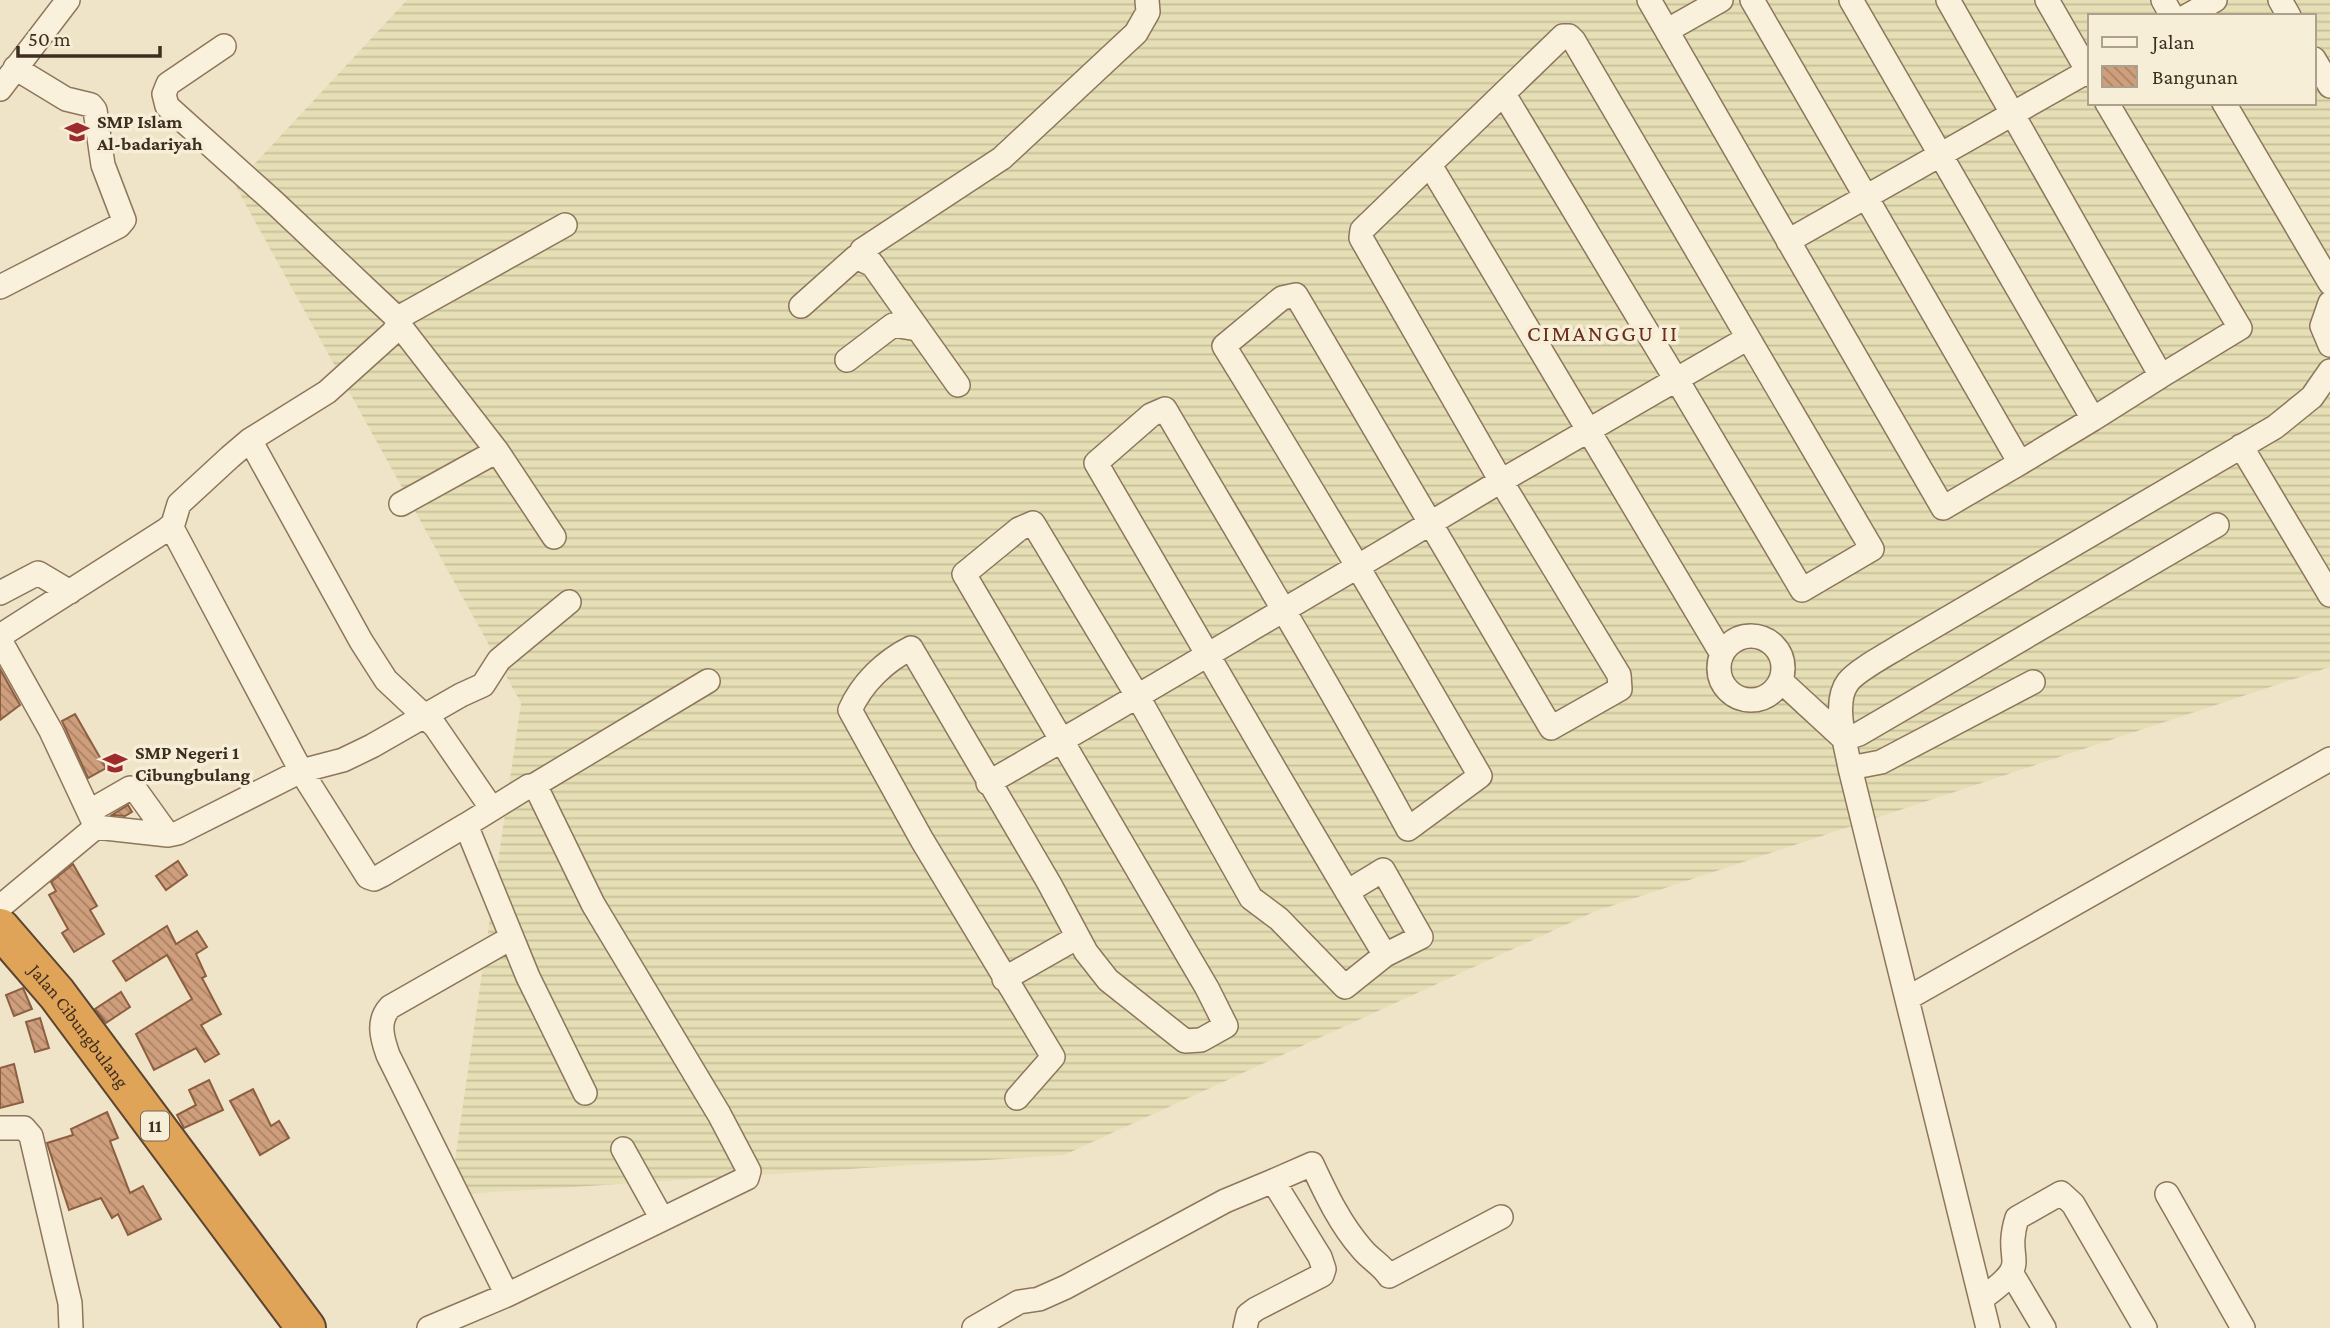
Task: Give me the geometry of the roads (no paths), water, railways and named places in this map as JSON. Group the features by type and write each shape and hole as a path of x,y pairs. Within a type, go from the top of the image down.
{"highway":[{"name":"Jalan Cibungbulang","path":"0,928 57,993 306,1328"}],"street":[{"path":"0,89 68,0"},
{"path":"958,385 862,250 1002,158 1136,33 1148,12 1147,0"},
{"path":"1649,0 1943,508 2240,328 2108,105"},
{"path":"1668,30 1721,0"},
{"path":"1752,0 2021,463"},
{"path":"1851,0 2093,419"},
{"path":"1948,0 2161,376"},
{"path":"2047,0 2088,69"},
{"path":"2190,14 2215,0"},
{"path":"1385,955 1096,463 1151,415 1166,409 1285,610 1408,829 1480,776 1224,346 1282,298 1296,295 1551,728 1620,688 1619,675 1501,481 1361,238 1362,230 1505,96 1563,36 1569,36 1872,549 1802,590 1505,96"},
{"path":"224,46 168,84 164,94 167,106 275,203 404,331 497,451 554,537"},
{"path":"2316,62 2330,86"},
{"path":"0,287 119,226 124,220 103,165 95,110 90,105 66,99 15,68"},
{"path":"1788,241 2088,73"},
{"path":"2225,105 2330,283"},
{"path":"1430,165 1722,654"},
{"path":"93,819 51,731 0,638 171,526 181,501 250,440 313,402 397,325 405,314 565,225"},
{"path":"801,306 856,257 873,265"},
{"path":"2330,303 2322,326 2330,345"},
{"path":"848,360 893,325 918,330"},
{"path":"988,783 1675,378 1748,338"},
{"path":"1988,1328 1850,768 1844,738 1842,699 1849,680 2300,408 2330,371"},
{"path":"250,440 361,641 394,690 435,726 492,809"},
{"path":"2241,446 2330,595"},
{"path":"401,504 497,451"},
{"path":"1017,1098 1053,1057 1004,979 850,710 856,696 889,659 911,648 1077,937 1108,980 1185,1041 1201,1040 1226,1026 964,574 1020,529 1033,523 1138,697 1251,898 1279,919 1345,987 1385,955 1421,937 1383,870 1347,892"},
{"path":"1844,738 1870,729 2217,525"},
{"path":"171,526 301,771 364,873 371,878 382,875 708,681"},
{"path":"0,593 38,573 70,592"},
{"path":"93,819 168,835 193,826 301,771 344,760 483,685 499,660 569,602"},
{"path":"1744,637 1764,639 1779,652 1783,671 1781,681 1775,690 1758,700 1739,698 1724,685 1719,666 1722,654 1735,641 1744,637"},
{"path":"1781,681 1844,738"},
{"path":"1850,768 1881,762 2033,682"},
{"path":"1908,998 2330,759"},
{"path":"429,1328 507,1295 747,1178 748,1168 593,904 539,792 533,786"},
{"path":"0,907 93,819 130,788 135,789 168,835"},
{"path":"466,825 511,938 585,1093"},
{"path":"1004,979 1077,937"},
{"path":"507,1295 388,1055 382,1023 383,1014 390,1007 511,938"},
{"path":"0,1128 24,1128 31,1136 70,1303 71,1328"},
{"path":"623,1149 662,1219"},
{"path":"974,1328 999,1321 1018,1302 1039,1298 1066,1287 1225,1201 1312,1164 1335,1212 1363,1251 1380,1263 1389,1276 1501,1217"},
{"path":"1245,1328 1248,1315 1256,1309 1322,1275 1324,1269 1320,1257 1273,1181"},
{"path":"1981,1299 2012,1274 2016,1264 2014,1232 2017,1218 2061,1193 2073,1204 2145,1328"},
{"path":"2166,1194 2243,1328"},
{"path":"2012,1274 2044,1328"}],"place":[{"name":"SMP Islam Al-badariyah","path":"77,132"},
{"name":"SMP Negeri 1 Cibungbulang","path":"115,763"}],"district":[{"name":"CIMANGGU II","path":"1603,333"}]}
